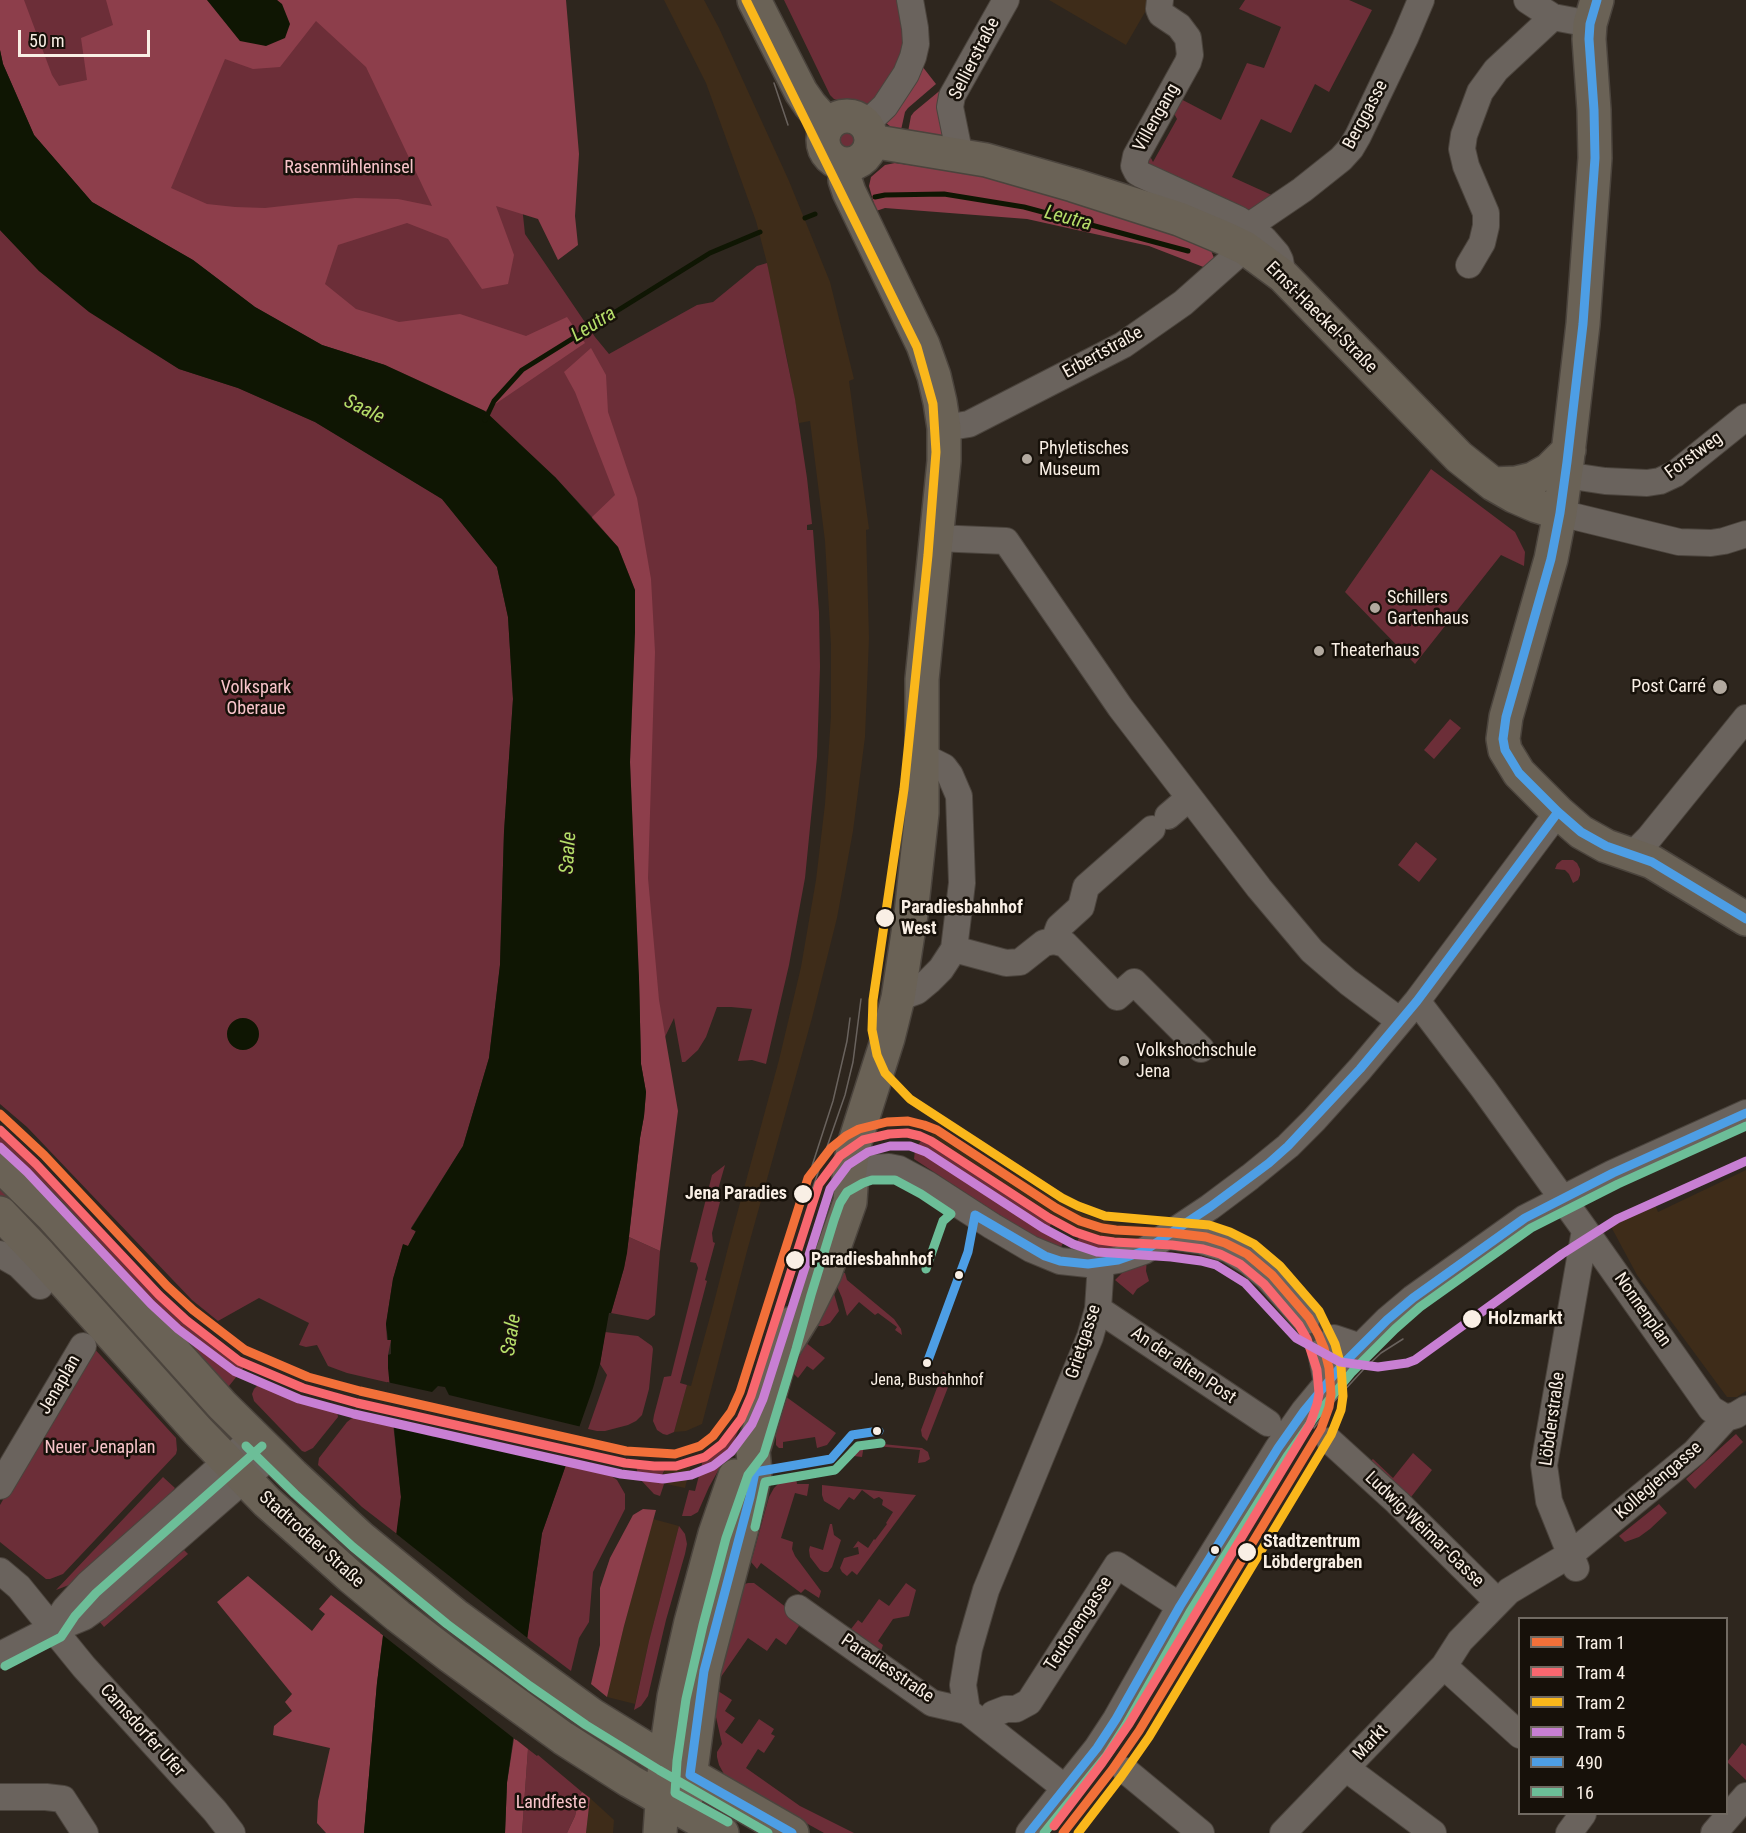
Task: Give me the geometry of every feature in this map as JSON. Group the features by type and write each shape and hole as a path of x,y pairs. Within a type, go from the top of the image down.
{"main road":[{"path":"754,0 801,92 815,112 828,125"},
{"path":"1593,12 1589,39 1595,158 1583,324 1576,468 1560,513 1551,559 1506,717 1503,739 1505,750 1514,768 1581,832 1614,849 1652,862 1746,919"},
{"path":"849,115 861,120 869,133 868,152 857,162 846,164 835,160 826,152 823,135 828,125 837,118 849,115"},
{"name":"Ernst-Haeckel-Straße","path":"869,133 960,156 986,160 1073,185 1179,219 1224,238 1247,237 1459,457 1493,484 1526,502 1560,513"},
{"path":"660,1833 677,1815 678,1767 750,1497 754,1472 753,1451 785,1346 825,1273 850,1202 849,1177 853,1148 888,1038 898,998 911,914 922,813 922,679 944,437 938,392 930,364 849,192 845,180 846,164"},
{"path":"1493,484 1516,483 1533,479 1549,470 1576,468"},
{"name":"Stadtrodaer Straße","path":"0,1165 52,1216 175,1354 263,1446 361,1538 455,1615 592,1715 792,1833"},
{"name":"Stadtrodaer Straße","path":"0,1213 194,1426 276,1510 398,1616 530,1714 609,1768 627,1794 648,1833"},
{"path":"609,1768 677,1815 723,1833"}],"street":[{"path":"869,133 906,74 913,57 916,44 910,0"},
{"name":"Sellierstraße","path":"960,156 950,107 952,96 1006,0"},
{"name":"Villengang","path":"1160,0 1161,14 1179,26 1188,38 1190,55 1136,156 1134,166 1142,175 1238,219 1247,237"},
{"name":"Berggasse","path":"1247,237 1341,159 1351,148 1421,0"},
{"path":"1527,0 1553,17"},
{"path":"1469,265 1482,243 1486,226 1486,213 1466,166 1462,149 1464,135 1480,92 1496,70 1553,17 1593,12"},
{"name":"Erbertstraße","path":"944,437 1123,345 1189,298 1247,237"},
{"name":"Forstweg","path":"1576,468 1647,483 1660,481 1675,474 1746,417"},
{"path":"1560,513 1679,542 1711,543 1746,534"},
{"path":"935,538 1006,541 1114,698 1259,888 1312,951 1348,982 1400,1021"},
{"path":"1632,855 1649,838 1746,718"},
{"path":"898,998 917,991 929,981 941,969 954,949 962,883 959,796 944,767 922,756"},
{"path":"1053,941 1059,927 1081,907 1086,887 1189,798"},
{"path":"849,1177 870,1168 899,1169 1031,1249 1060,1261 1101,1263 1144,1251 1224,1197 1288,1146 1360,1069 1417,1000 1558,812"},
{"path":"954,949 988,959 1013,963 1020,962 1044,943 1053,941 1065,944 1117,997 1134,982 1201,1049"},
{"name":"Nonnenplan","path":"1417,1000 1464,1062 1556,1202 1585,1230 1711,1409 1736,1413"},
{"path":"1029,1833 1084,1767 1116,1719 1180,1606 1278,1448 1304,1411 1343,1364 1387,1320 1413,1298 1525,1218 1613,1173 1746,1113"},
{"name":"Löbderstraße","path":"1574,1563 1549,1501 1544,1465 1585,1230"},
{"path":"1168,1236 1202,1241 1228,1249 1268,1277 1306,1321"},
{"path":"0,1254 19,1265 40,1286"},
{"name":"Grietgasse","path":"976,1718 963,1685 969,1649 986,1590 1090,1337 1098,1309 1101,1263"},
{"name":"An der alten Post","path":"1098,1309 1268,1423"},
{"path":"1327,1383 1328,1345 1361,1347"},
{"name":"Jenaplan","path":"0,1486 83,1346"},
{"name":"Kollegiengasse","path":"1574,1563 1736,1413"},
{"name":"Ludwig-Weimar-Gasse","path":"1330,1442 1355,1453 1397,1502 1498,1602"},
{"path":"0,1656 52,1628 65,1608 88,1584 237,1470 263,1446"},
{"path":"1498,1602 1509,1591 1574,1563"},
{"name":"Teutonengasse","path":"976,1718 1006,1709 1016,1709 1029,1702 1117,1565 1180,1606"},
{"name":"Camsdorfer Ufer","path":"0,1571 19,1587 84,1667 215,1811 232,1833"},
{"name":"Markt","path":"1433,1833 1347,1769 1444,1665 1460,1641 1498,1602"},
{"name":"Paradiesstraße","path":"798,1608 932,1703 976,1718 1065,1788"},
{"path":"1444,1665 1518,1733"},
{"path":"1283,1833 1347,1769"},
{"path":"1126,1771 1201,1833"},
{"path":"0,1797 63,1799 85,1833"},
{"path":"1714,1833 1735,1806"},
{"path":"1569,1833 1583,1815"}],"shaded area":[{"name":"Rasenmühleninsel","path":"0,0 24,0 52,75 59,86 87,80 81,38 113,25 106,0 207,0 240,41 282,5 277,0 566,0 579,154 575,216 578,245 558,260 538,219 496,206 514,255 508,284 482,289 448,239 407,223 338,245 325,284 356,309 399,322 460,314 526,336 567,317 585,343 485,411 385,365 322,345 255,307 193,260 92,202 34,135 3,64 0,50","holes":["316,21 366,67 432,206 398,199 355,198 265,208 235,207 207,204 171,188 225,59 253,69 280,67"]},
{"path":"664,0 704,0 789,181 830,282 854,379 849,381 869,529 866,530 869,638 865,737 853,831 837,918 702,1424 686,1431 674,1432 687,1385 691,1386 713,1306 779,1060 801,967 816,880 825,804 831,716 831,645 825,541 810,421 799,423 767,263 756,221 706,83"},
{"path":"1049,0 1152,0 1126,45"},
{"path":"922,66 936,84 908,108 901,130 891,127 886,123"},
{"path":"943,88 946,138 907,137 911,116"},
{"path":"895,163 983,175 1130,218 1210,248 1214,258 1206,268 1149,246 1027,219 885,208 876,211 869,186 871,177 885,165"},
{"path":"591,348 606,375 608,412 637,498 651,579 655,652 648,878 659,1000 678,1111 660,1251 629,1237 646,1092 641,1064 630,762 635,590 618,547 592,517 615,495 575,392 564,372"},
{"path":"936,1125 1054,1199 1083,1214 1115,1224 1166,1227 1136,1246 1097,1240 1075,1231 1053,1220 928,1142"},
{"path":"1746,1170 1746,1391 1737,1397 1727,1397 1637,1275 1608,1221 1654,1202 1658,1212"},
{"path":"691,1464 685,1488 657,1482 659,1475 663,1475 665,1469"},
{"path":"643,1509 656,1510 607,1697 591,1684 600,1645 600,1588 610,1558 633,1515"},
{"path":"653,1519 679,1526 635,1704 607,1697"},
{"path":"248,1576 312,1631 325,1614 319,1609 331,1595 383,1635 364,1833 326,1833 317,1823 318,1801 330,1748 273,1735 274,1726 292,1711 285,1702 292,1694 217,1602"},
{"path":"514,1738 528,1749 522,1833 505,1833 507,1783"},
{"path":"582,1792 590,1798 586,1833 567,1833 575,1816"},
{"path":"590,1798 614,1820 613,1833 586,1833"}],"green space":[{"path":"0,0 500,0 525,234 609,354 697,305 713,302 757,266 767,263 795,399 807,478 812,524 807,525 807,530 813,530 819,612 820,667 817,757 805,878 789,965 766,1064 752,1060 738,1061 752,1009 731,1007 717,1007 706,1037 698,1050 682,1062 674,1018 665,1037 639,979 592,517 555,477 385,365 0,50"},
{"path":"784,0 900,0 909,41 873,109 858,102 840,101 830,95"},
{"path":"1245,0 1349,0 1372,10 1329,92 1315,84 1291,133 1261,119 1232,177 1276,197 1251,214 1144,171 1146,148 1153,162 1177,119 1170,106 1175,96 1221,120 1247,63 1264,68 1281,27 1239,9"},
{"path":"843,130 851,130 857,136 857,144 851,150 843,150 837,144 837,136"},
{"name":"Volkspark Oberaue","path":"0,230 39,271 128,337 179,369 238,388 315,422 442,499 497,567 508,617 513,699 504,832 500,965 489,1058 463,1146 411,1228 416,1232 408,1246 403,1245 393,1279 386,1324 387,1340 391,1340 388,1355 390,1383 328,1366 317,1345 306,1347 299,1345 309,1323 259,1298 218,1321 192,1300 27,1127 0,1104"},
{"path":"1431,469 1515,532 1525,552 1524,566 1501,555 1415,664 1345,592"},
{"path":"1450,719 1461,728 1434,759 1424,750"},
{"path":"1416,842 1437,859 1419,882 1398,865"},
{"path":"1562,860 1573,860 1577,863 1580,869 1578,880 1573,883 1565,870 1555,869"},
{"path":"0,1135 65,1197 179,1319 228,1357 245,1366 225,1391 0,1150"},
{"path":"922,1139 1053,1220 1047,1232 1064,1241 1061,1247 1033,1237 914,1159 915,1150"},
{"path":"725,1165 715,1200 720,1202 712,1233 715,1243 680,1383 687,1385 674,1432 667,1435 657,1430 653,1421 654,1415 664,1377 671,1376 698,1268 696,1263 690,1262 712,1175"},
{"path":"0,1181 206,1407 197,1416 0,1200"},
{"path":"1227,1231 1256,1247 1292,1277 1296,1286 1293,1290 1221,1236"},
{"path":"1081,1233 1097,1240 1124,1244 1124,1250 1072,1253"},
{"path":"629,1237 660,1251 655,1315 648,1320 611,1313 624,1268"},
{"path":"1147,1259 1146,1271 1149,1281 1137,1289 1133,1295 1115,1280 1125,1270"},
{"path":"842,1273 845,1273 847,1280 894,1319 902,1335 895,1330 897,1327 878,1313 875,1315 859,1302 847,1316 836,1284"},
{"path":"833,1290 839,1311 830,1323 823,1326 811,1326"},
{"path":"605,1332 638,1336 653,1349 649,1389 642,1415 628,1425 597,1431 588,1429 607,1375 600,1364"},
{"path":"805,1342 825,1358 813,1370 807,1366 798,1378 793,1373"},
{"name":"Neuer Jenaplan","path":"91,1345 176,1438 177,1450 176,1454 63,1574 46,1579 0,1542 0,1505"},
{"path":"943,1372 952,1377 927,1441 922,1436 921,1430"},
{"path":"258,1385 337,1410 338,1417 313,1448 302,1451 254,1401 252,1394"},
{"path":"785,1396 836,1433 827,1445 817,1448 815,1437 783,1442 783,1448 776,1445 776,1430"},
{"path":"356,1415 393,1423 401,1497 397,1534 362,1507 318,1465 319,1458 347,1422"},
{"path":"739,1428 698,1512 691,1516 682,1516 689,1490 695,1491 703,1460 715,1454"},
{"path":"1736,1434 1743,1442 1695,1489 1686,1479"},
{"path":"863,1442 922,1448 928,1452 930,1459 918,1463 920,1450 864,1445 862,1457 845,1455 850,1447"},
{"path":"1413,1453 1432,1470 1408,1501 1368,1463 1373,1459 1393,1478"},
{"path":"567,1462 604,1471 617,1480 625,1494 625,1509 593,1572 589,1622 579,1638 571,1671 527,1638 542,1533"},
{"path":"636,1466 665,1469 657,1481 664,1484 660,1496 654,1494 639,1478"},
{"path":"163,1477 175,1488 160,1506 69,1585 56,1590"},
{"path":"796,1478 797,1484 809,1484 807,1496 795,1493 781,1538 793,1542 792,1549 795,1556 821,1591 819,1598 805,1589 801,1593 761,1563 757,1569 751,1562 769,1497 780,1482"},
{"path":"822,1485 916,1495 857,1575 852,1571 847,1576 842,1572 840,1568 844,1558 859,1554 858,1547 853,1548 858,1541 868,1548 887,1524 893,1512 882,1505 883,1500 879,1497 874,1499 862,1490 854,1500 849,1497 839,1510 824,1501"},
{"path":"1659,1504 1667,1513 1650,1529 1639,1537 1625,1542 1619,1536"},
{"path":"830,1524 832,1524 834,1535 841,1540 832,1567 828,1572 824,1572 810,1557 809,1550 810,1546 823,1550"},
{"path":"679,1526 685,1534 687,1544 685,1554 648,1696 641,1706 634,1710 649,1641"},
{"path":"184,1550 188,1554 104,1627 99,1621"},
{"path":"754,1583 803,1620 786,1645 776,1638 767,1651 748,1638 716,1684 742,1585"},
{"path":"906,1583 916,1590 909,1616 893,1619 878,1641 883,1645 881,1651 851,1629 858,1620 862,1623 879,1599 889,1606"},
{"path":"715,1689 732,1700 725,1711 735,1718 725,1732 742,1744 759,1719 774,1729 771,1734 775,1736 764,1753 758,1749 746,1768 800,1806 854,1833 824,1833 743,1788 724,1774 717,1757 722,1744 714,1708"},
{"path":"1742,1743 1746,1746 1746,1780 1728,1763"},
{"name":"Landfeste","path":"528,1749 582,1792 567,1833 522,1833"}],"water":[{"path":"207,0 277,0 282,4 290,24 285,38 266,46 240,41"},
{"name":"Saale","path":"0,50 3,64 34,135 92,202 193,260 255,307 322,345 385,365 485,411 555,477 618,547 635,590 630,762 641,1064 646,1092 644,1116 624,1268 611,1313 609,1313 600,1364 593,1388 542,1533 507,1782 505,1833 364,1833 377,1683 401,1497 388,1368 391,1340 388,1340 386,1324 393,1279 403,1244 408,1246 416,1231 411,1229 463,1146 489,1058 500,965 504,832 513,699 508,617 497,567 442,499 315,422 238,388 179,369 89,312 39,271 0,230"},
{"path":"243,1018 255,1022 259,1034 255,1046 243,1050 231,1046 227,1034 231,1022"}],"pier":[{"path":"387,1382 432,1392 438,1386 445,1387 449,1395 582,1427 570,1463 439,1432 434,1437 426,1435 423,1428 390,1422"},
{"path":"394,1532 530,1640 516,1740 380,1633"}],"waterway":[{"name":"Leutra","path":"875,197 944,194 1024,207 1188,251"},
{"name":"Leutra","path":"805,218 815,214"},
{"name":"Leutra","path":"485,420 494,401 522,370 710,253 760,232"}],"tunnel":[{"path":"1306,1321 1321,1352"}],"tram line":[{"name":"2","path":"746,0 917,347 933,404 936,452 928,555 904,789 873,1000 872,1030 877,1055 885,1073 910,1099 1062,1198 1105,1216 1209,1225 1254,1244 1280,1266 1319,1311 1335,1344 1341,1366 1343,1396 1341,1410 1331,1435 1149,1737 1078,1833"},
{"path":"774,83 788,125"},
{"path":"812,1190 845,1095 853,1062 861,999"},
{"path":"812,1166 833,1101 850,1018"},
{"name":"1","path":"0,1114 44,1155 167,1286 193,1310 245,1350 308,1377 360,1391 626,1451 675,1454 700,1446 713,1436 731,1412 740,1392 808,1178 831,1148 859,1129 887,1122 908,1121 924,1125 937,1130 1056,1208 1080,1221 1116,1230 1206,1237 1247,1254 1272,1275 1309,1318 1318,1334 1329,1368 1331,1394 1329,1407 1321,1429 1139,1731 1063,1833"},
{"name":"4","path":"0,1130 36,1164 159,1295 186,1320 239,1361 303,1388 357,1403 625,1463 676,1466 705,1457 722,1444 741,1419 751,1396 819,1184 840,1156 863,1140 889,1134 907,1133 920,1136 1075,1232 1114,1242 1203,1249 1240,1264 1264,1284 1299,1325 1307,1339 1317,1370 1319,1394 1317,1404 1310,1424 1129,1724 1054,1826"},
{"name":"5","path":"0,1147 27,1172 151,1304 178,1329 234,1371 299,1399 354,1414 621,1474 663,1479 691,1475 713,1466 731,1452 752,1424 763,1399 830,1189 848,1165 868,1152 890,1146 910,1146 926,1152 1043,1228 1073,1244 1097,1252 1171,1257 1216,1265 1245,1283 1296,1338 1340,1362 1378,1367 1415,1360 1562,1254 1617,1219 1746,1161"},
{"path":"1314,1428 1329,1407 1363,1370 1381,1353 1403,1339"}],"transit line":[{"name":"490","path":"1597,0 1590,24 1589,39 1595,158 1583,324 1567,462 1551,559 1506,717 1503,739 1505,750 1519,773 1581,832 1606,846 1652,862 1746,919"},
{"name":"490","path":"975,1215 1045,1256 1060,1261 1088,1264 1118,1260 1144,1251 1210,1207 1288,1146 1360,1069 1417,1001 1558,812"},
{"name":"490","path":"1029,1833 1097,1748 1180,1606 1278,1448 1304,1411 1343,1364 1387,1320 1413,1298 1525,1218 1613,1173 1746,1113"},
{"name":"16","path":"1044,1833 1107,1755 1190,1612 1288,1455 1314,1418 1352,1372 1420,1307 1531,1228 1618,1184 1746,1126"},
{"name":"16","path":"728,1822 675,1793 686,1699 726,1538 748,1475 764,1454 834,1220 847,1192 872,1180 895,1180 951,1214 943,1221 926,1269"},
{"name":"490","path":"927,1363 968,1252 975,1215"},
{"name":"490","path":"755,1472 831,1459 852,1435 879,1431"},
{"name":"16","path":"755,1527 765,1482 835,1470 858,1446 881,1443"},
{"name":"16","path":"246,1446 353,1547 447,1624 530,1686 586,1725 768,1833"},
{"name":"16","path":"5,1666 61,1637 75,1616 96,1593 262,1446"},
{"name":"490","path":"690,1775 704,1671 755,1472"},
{"name":"490","path":"690,1775 792,1833"}],"place":[{"name":"Phyletisches Museum","path":"1027,459"},
{"name":"Schillers Gartenhaus","path":"1375,608"},
{"name":"Theaterhaus","path":"1319,651"},
{"name":"Post Carré","path":"1720,687"},
{"name":"Paradiesbahnhof West","path":"885,918"},
{"name":"Volkshochschule Jena","path":"1124,1061"},
{"name":"Jena Paradies","path":"803,1194"},
{"name":"Paradiesbahnhof","path":"795,1260"},
{"name":"Holzmarkt","path":"1472,1319"},
{"name":"Jena, Busbahnhof","path":"927,1363"},
{"name":"Stadtzentrum Löbdergraben","path":"1247,1552"}]}
